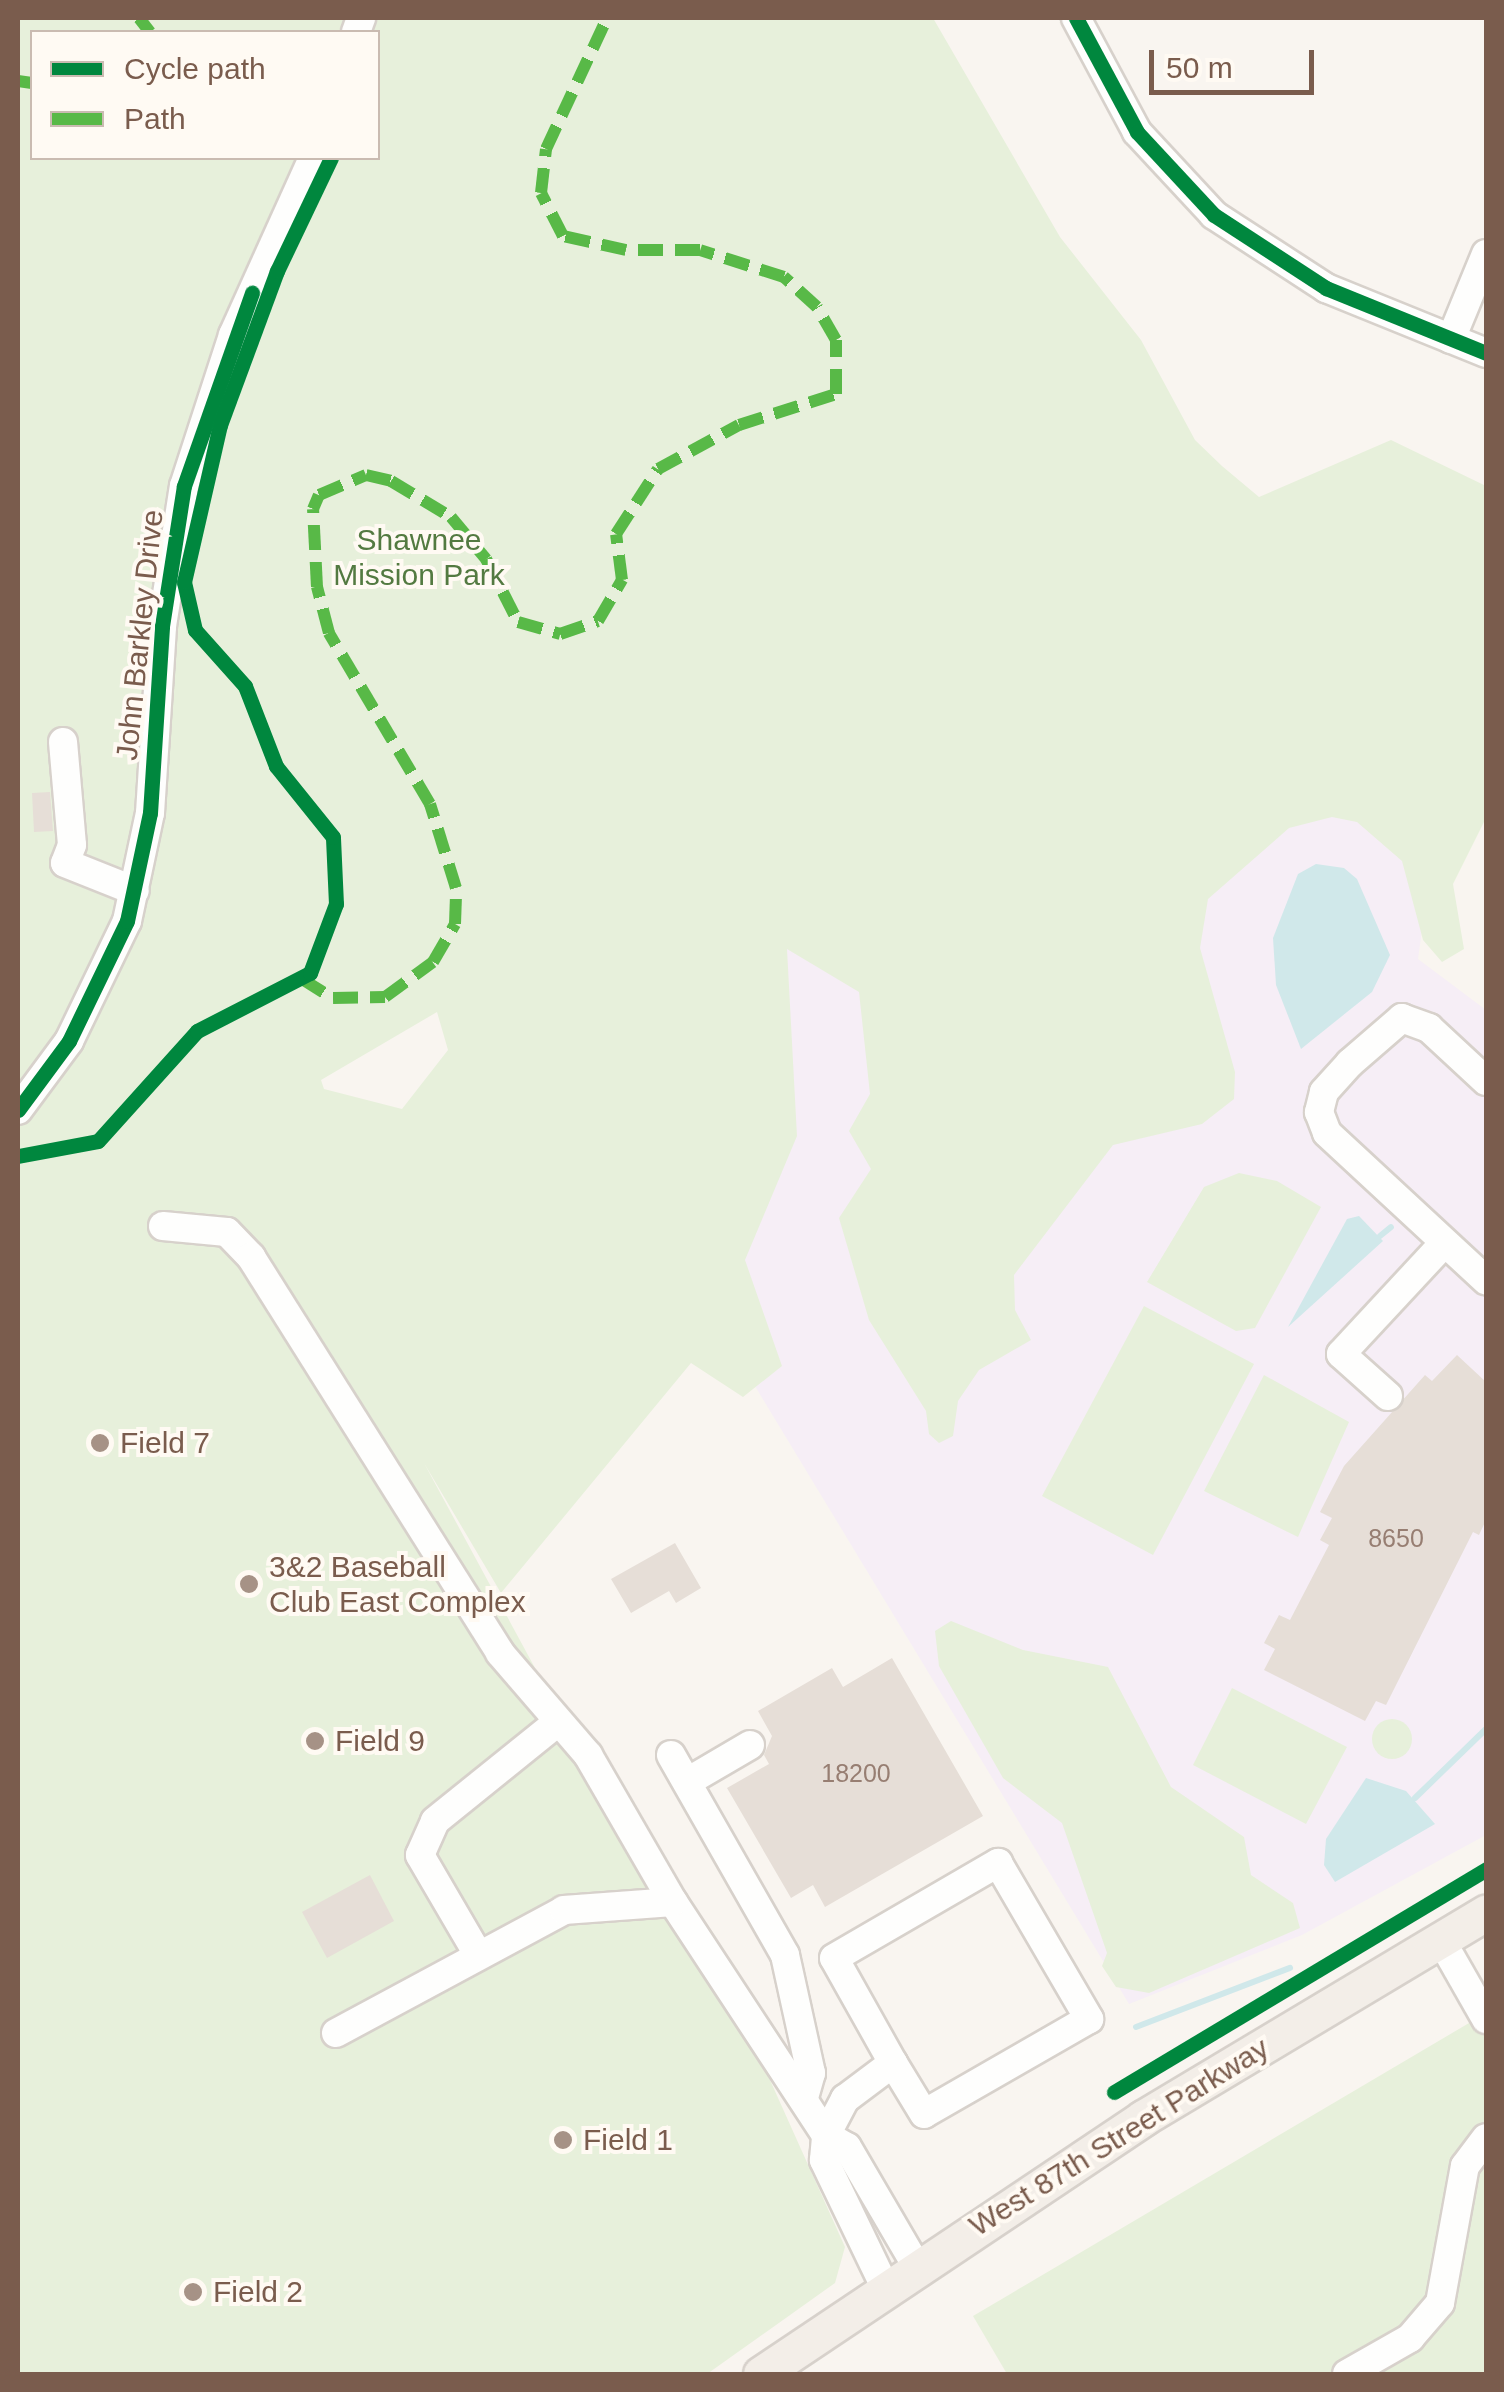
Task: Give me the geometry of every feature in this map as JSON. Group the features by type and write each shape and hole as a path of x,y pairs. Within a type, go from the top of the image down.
{"main road":[{"name":"West 87th Street Parkway","path":"760,2374 916,2265 1486,1913"}],"street":[{"path":"1076,18 1138,132 1214,214 1284,267 1486,353"},
{"name":"John Barkley Drive","path":"18,1110 102,982 135,891 184,486 234,334 311,160"},
{"path":"1451,340 1486,254"},
{"path":"63,742 72,846 65,863 135,891"},
{"path":"1486,1081 1429,1028 1402,1018 1381,1030 1320,1102 1327,1134 1486,1280"},
{"path":"163,1226 227,1232 251,1257 500,1653 555,1724 588,1755 673,1902 826,2134 847,2147 916,2265"},
{"path":"1388,1396 1342,1354 1444,1243"},
{"path":"476,1951 420,1855 435,1821 555,1724"},
{"path":"686,1782 750,1745"},
{"path":"671,1755 785,1956 811,2073 804,2097"},
{"path":"998,1863 1089,2018 924,2114 893,2062 834,1958 998,1863"},
{"path":"336,2033 476,1951 564,1910 673,1902"},
{"path":"1441,1940 1486,2020"},
{"path":"885,2287 824,2160 826,2134 857,2086 893,2062"},
{"path":"1347,2374 1410,2338 1440,2303 1465,2166 1486,2138"}],"shaded area":[{"path":"1379,461 1433,850 1418,959 1486,1010 1486,1835 1302,1935 1129,2004 505,973"}],"green space":[{"name":"Shawnee Mission Park","path":"18,18 933,18 1060,237 1141,340 1195,440 1222,466 1259,497 1391,440 1486,486 1486,818 1453,884 1464,949 1442,962 1423,940 1402,861 1357,822 1332,817 1289,828 1208,899 1200,948 1235,1072 1234,1099 1202,1124 1113,1145 1014,1275 1015,1310 1031,1340 979,1370 958,1401 953,1436 939,1443 929,1434 926,1411 869,1320 839,1218 871,1169 849,1131 870,1094 859,992 787,949 797,1136 745,1260 782,1366 743,1397 691,1363 501,1593 424,1463 535,1668 695,1913 845,2247 835,2283 707,2374 18,2374","holes":["437,1012 448,1050 402,1109 324,1089 321,1080"]},
{"path":"1239,1173 1277,1181 1321,1207 1255,1328 1236,1331 1147,1282 1204,1187"},
{"path":"1144,1306 1254,1364 1153,1555 1042,1496"},
{"path":"1264,1375 1349,1422 1298,1537 1204,1491"},
{"path":"951,1621 1023,1650 1108,1667 1171,1787 1244,1837 1251,1875 1293,1903 1300,1928 1149,1993 1116,1987 1102,1966 1107,1953 1062,1823 1003,1778 939,1666 935,1631"},
{"path":"1232,1688 1347,1747 1306,1824 1193,1765"},
{"path":"1392,1719 1406,1725 1412,1739 1406,1753 1392,1759 1378,1753 1372,1739 1378,1725"},
{"path":"1486,2013 1486,2374 1007,2374 973,2316"}],"water":[{"path":"1316,864 1344,868 1357,879 1390,955 1372,992 1301,1049 1276,985 1273,938 1298,874"},
{"path":"1359,1216 1383,1241 1288,1327 1347,1219"},
{"path":"1366,1778 1406,1791 1435,1824 1335,1882 1324,1865 1326,1839"}],"building":[{"path":"50,792 53,831 34,832 32,793"},
{"path":"1457,1355 1486,1382 1486,1520 1479,1535 1473,1532 1386,1705 1376,1701 1365,1721 1264,1670 1275,1649 1264,1643 1279,1615 1290,1620 1329,1545 1320,1540 1332,1518 1320,1512 1344,1466 1425,1375 1432,1381"},
{"path":"675,1543 701,1588 676,1603 669,1591 631,1613 611,1579"},
{"path":"892,1658 983,1816 825,1907 813,1885 791,1898 727,1788 769,1764 764,1755 772,1736 758,1711 832,1668 843,1687"},
{"path":"370,1875 394,1921 327,1958 302,1912"}],"waterway":[{"path":"1380,1236 1391,1227"},
{"path":"1415,1798 1486,1729"},
{"path":"1136,2027 1290,1968"}],"marked path":[{"path":"139,18 148,30"},
{"path":"302,979 333,998 385,997 433,962 455,924 456,888 430,804 329,633 317,587 313,509 319,495 366,475 391,481 451,517 486,559 518,622 560,634 598,621 622,580 616,534 658,469 739,425 836,394 836,340 817,307 784,277 700,250 626,250 563,236 541,193 546,149 607,18"},
{"path":"18,81 30,83"}],"cycle path":[{"path":"1076,18 1137,132 1214,215 1326,288 1486,353"},
{"path":"18,1156 98,1141 197,1031 310,973 336,904 333,837 276,766 245,686 195,630 184,582 220,425 277,271 330,160"},
{"path":"18,1110 69,1041 127,921 150,813 162,626 184,486 252,293"},
{"path":"1114,2092 1486,1869"}],"place":[{"name":"Field 7","path":"100,1443"},
{"name":"3&2 Baseball Club East Complex","path":"249,1584"},
{"name":"Field 9","path":"315,1741"},
{"name":"Field 1","path":"563,2140"},
{"name":"Field 2","path":"193,2292"}]}
